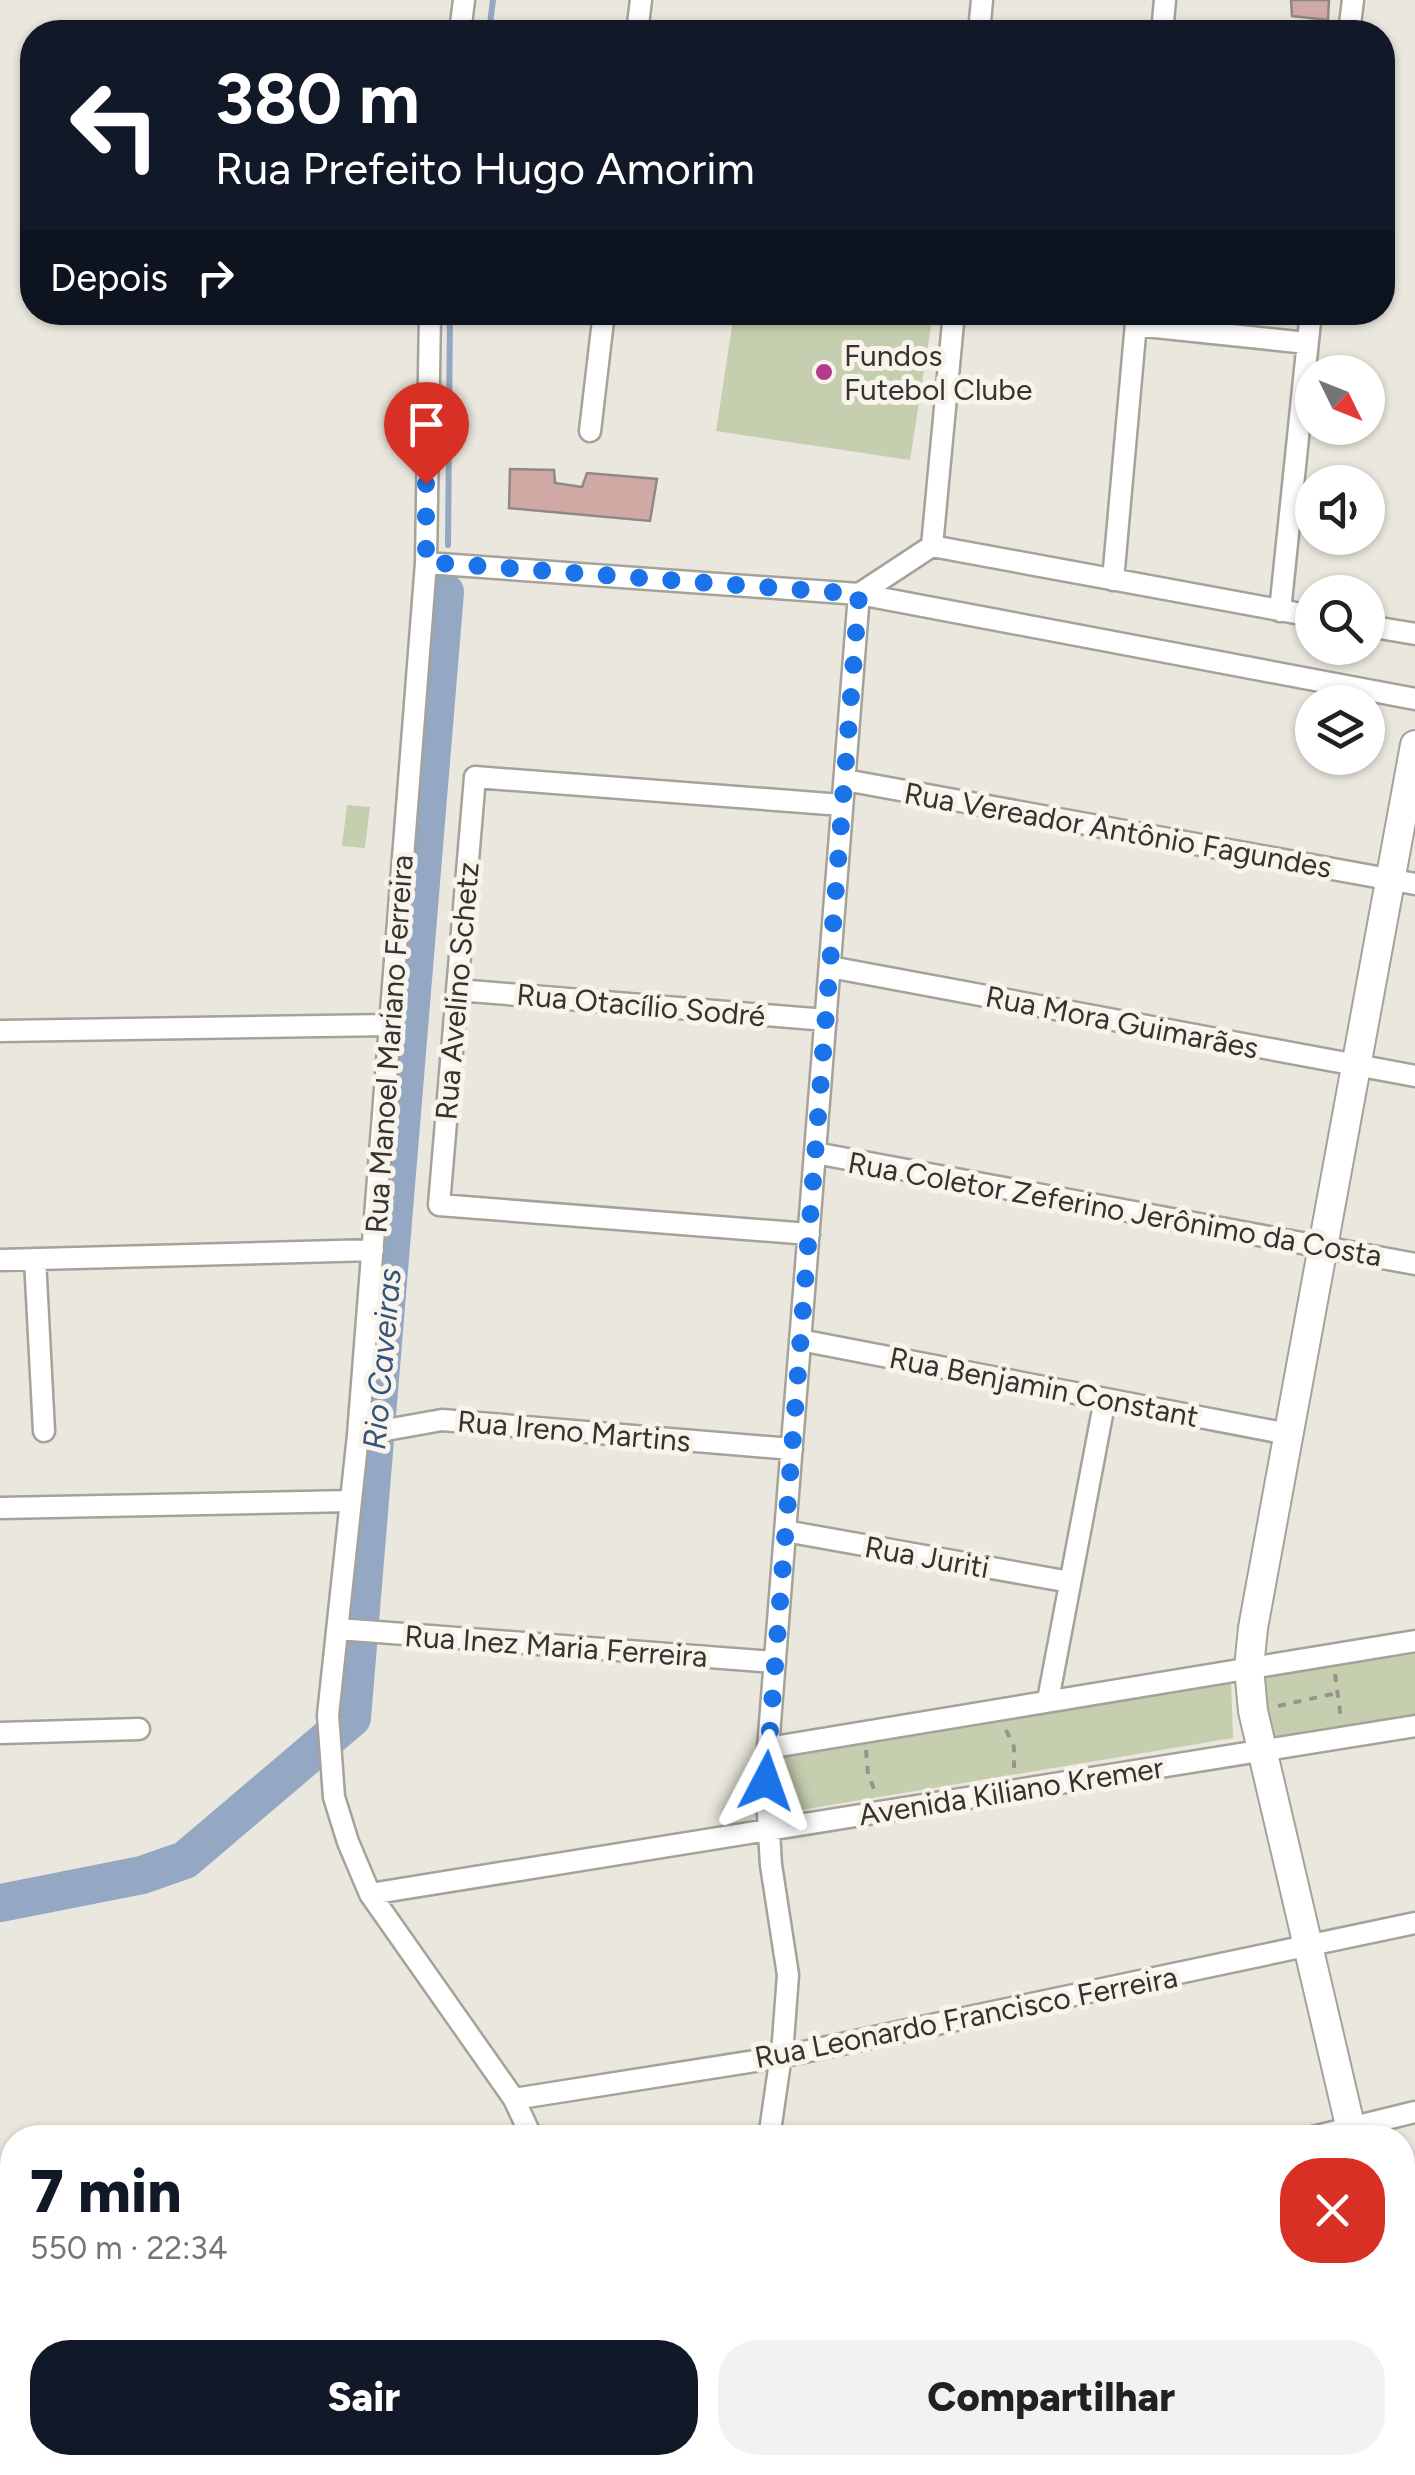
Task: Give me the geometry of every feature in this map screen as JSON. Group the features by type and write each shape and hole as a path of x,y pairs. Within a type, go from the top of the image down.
{"street":[{"name":"Rua Manoel Mariano Ferreira","path":"430,325 426,562 360,1434 341,1629 328,1714 332,1783 340,1821 370,1894 514,2098 526,2125"},
{"path":"590,431 602,325"},
{"path":"932,546 953,325"},
{"path":"1113,580 1135,325"},
{"path":"1179,325 1307,343"},
{"path":"1280,611 1309,325"},
{"path":"859,594 932,546 1295,613"},
{"path":"426,562 859,594 1415,699"},
{"path":"771,2125 788,1975 768,1831 768,1748 859,594"},
{"path":"1385,629 1415,634"},
{"path":"1349,2125 1260,1750 1249,1668 1253,1628 1356,1065 1403,882 1415,744"},
{"name":"Rua Avelino Schetz","path":"809,1234 439,1204 475,777 842,806"},
{"name":"Rua Vereador Antônio Fagundes","path":"845,780 1403,882"},
{"name":"Rua Mora Guimarães","path":"830,967 1415,1076"},
{"name":"Rua Otacílio Sodré","path":"457,990 826,1020"},
{"path":"0,1031 390,1025"},
{"name":"Rua Coletor Zeferino Jerônimo da Costa","path":"815,1153 1415,1264"},
{"path":"0,1260 373,1250"},
{"path":"35,1259 44,1431"},
{"name":"Rua Benjamin Constant","path":"800,1340 1288,1434"},
{"path":"1048,1700 1105,1398"},
{"name":"Rua Ireno Martins","path":"360,1434 462,1421 792,1448"},
{"path":"0,1508 352,1501"},
{"name":"Rua Juriti","path":"785,1531 1070,1582"},
{"name":"Rua Inez Maria Ferreira","path":"341,1629 775,1662"},
{"path":"768,1748 1415,1641"},
{"name":"Avenida Kiliano Kremer","path":"370,1894 1415,1726"},
{"path":"0,1734 139,1729"},
{"name":"Rua Leonardo Francisco Ferreira","path":"514,2098 780,2057 1415,1923"},
{"path":"1375,2125 1415,2112"}],"path":[{"path":"1332,1654 1343,1737"},
{"path":"1252,1711 1337,1693"},
{"path":"988,1710 1004,1726 1014,1747 1014,1770 1006,1792"},
{"path":"870,1730 868,1774 889,1811"}],"green space":[{"name":"Fundos Futebol Clube","path":"732,325 931,325 910,460 716,431"},
{"path":"347,805 370,807 365,848 342,846"},
{"path":"1415,1654 1415,1718 1272,1739 1260,1677"},
{"path":"1231,1680 1233,1738 777,1814 780,1756"}],"building":[{"path":"1291,0 1329,0 1328,20 1292,16"},
{"path":"510,469 554,470 555,483 582,487 587,473 657,479 650,521 509,508"}],"waterway":[{"name":"Rio Caveiras","path":"490,20 493,0"},
{"name":"Rio Caveiras","path":"448,545 450,325"},
{"name":"Rio Caveiras","path":"0,1903 142,1875 185,1860 352,1718 445,592"}],"place":[{"name":"Fundos Futebol Clube","path":"824,372"}],"route":[{"path":"426,484 426,562 859,594 766,1781"}]}
